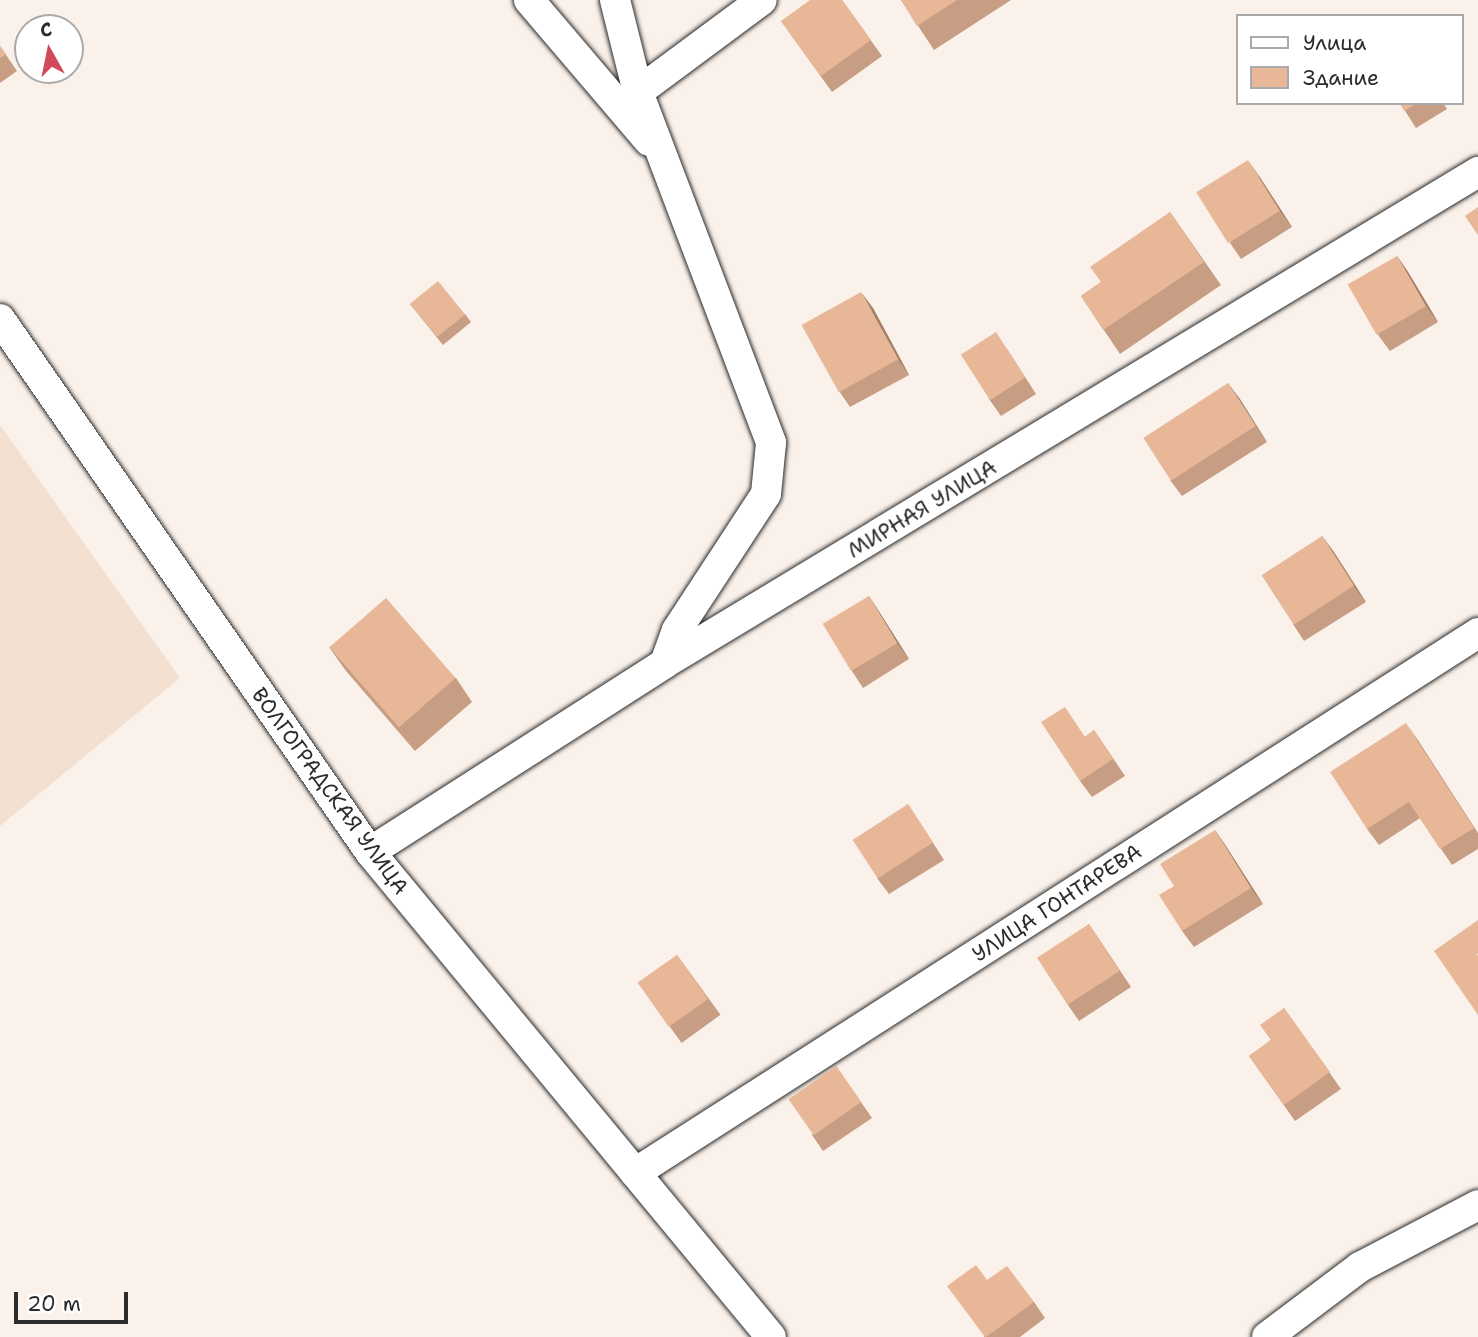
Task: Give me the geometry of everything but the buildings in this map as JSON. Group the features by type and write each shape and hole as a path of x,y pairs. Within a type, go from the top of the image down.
{"street":[{"path":"529,0 661,155"},
{"path":"615,0 638,92 708,286 753,382 771,443 766,494 677,630 665,663"},
{"path":"638,92 762,0"},
{"name":"МИРНАЯ УЛИЦА","path":"370,852 665,663 1478,172"},
{"name":"ВОЛГОГРАДСКАЯ УЛИЦА","path":"0,319 370,852 771,1337"},
{"name":"УЛИЦА ГОНТАРЕВА","path":"635,1173 1478,633"},
{"path":"1267,1337 1360,1267 1478,1205"}],"shaded area":[{"path":"0,425 180,678 0,826"}]}
